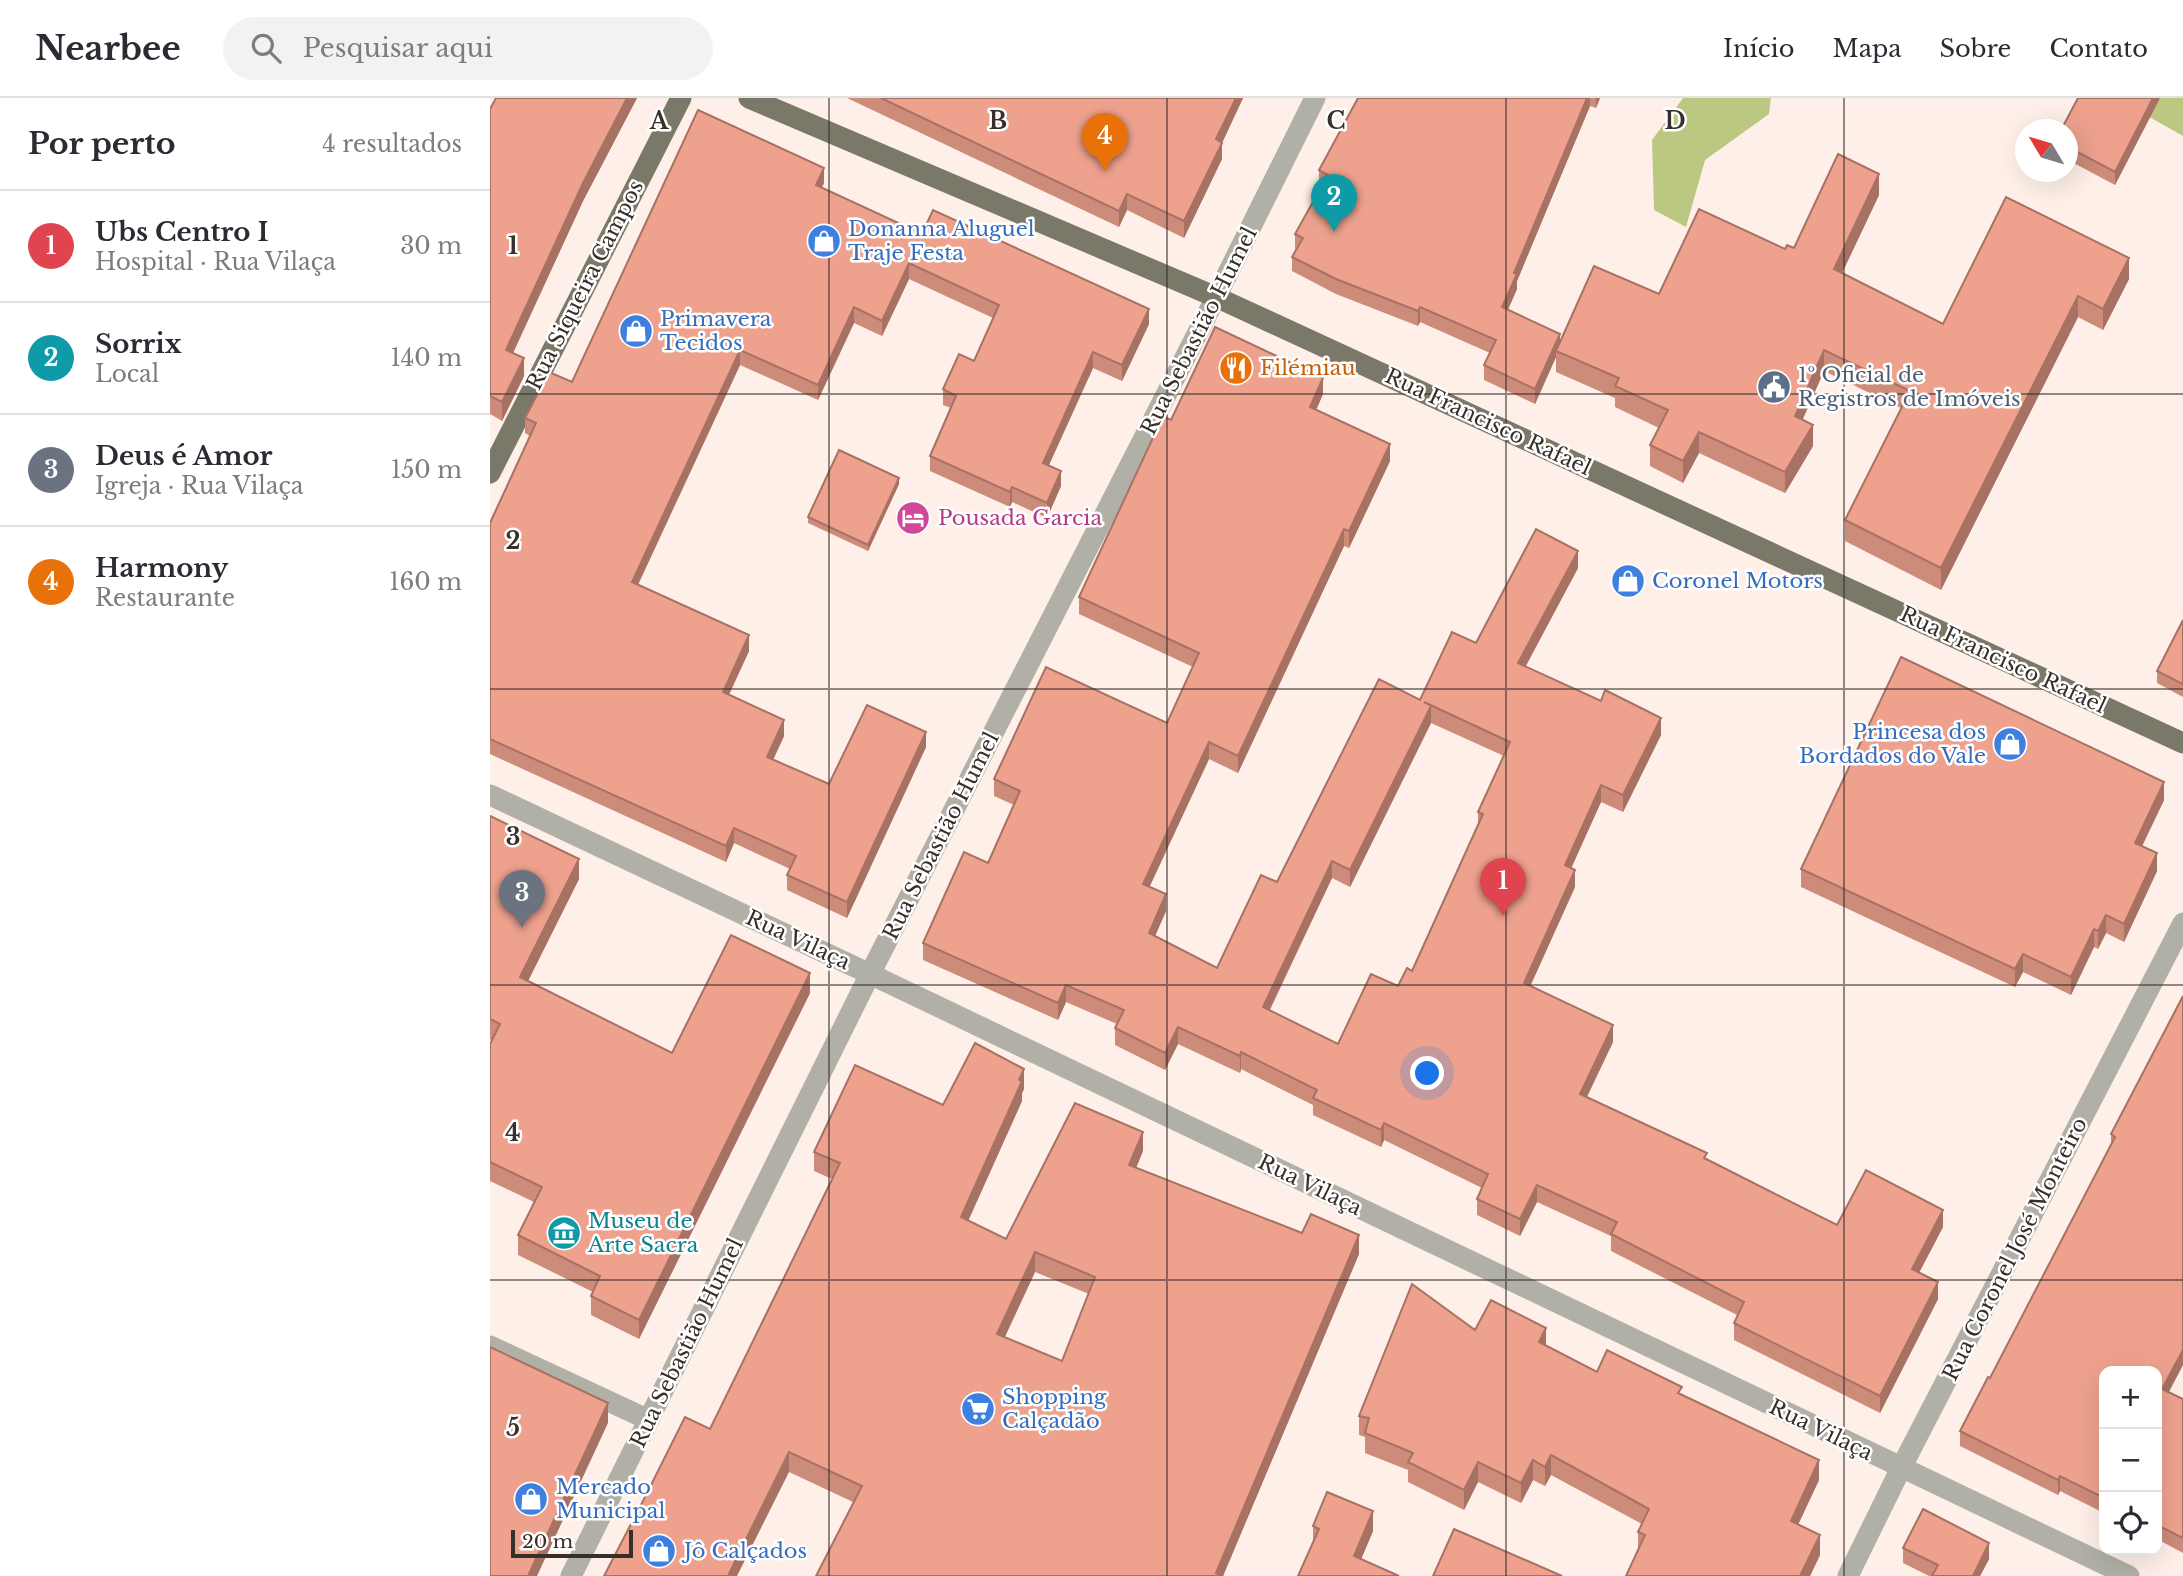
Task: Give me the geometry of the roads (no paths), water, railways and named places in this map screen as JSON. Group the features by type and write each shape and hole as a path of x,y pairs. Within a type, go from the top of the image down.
{"main road":[{"name":"Rua Siqueira Campos","path":"490,472 681,98"},
{"name":"Rua Francisco Rafael","path":"749,98 1216,297 2183,743"}],"street":[{"name":"Rua Sebastião Humel","path":"571,1576 870,974 1315,98"},
{"name":"Rua Vilaça","path":"490,795 2129,1576"},
{"name":"Rua Coronel José Monteiro","path":"1848,1576 1901,1468 2183,923"},
{"path":"490,1346 649,1420"}],"place":[{"name":"Harmony","path":"1105,171"},
{"name":"Sorrix","path":"1334,232"},
{"name":"Donanna Aluguel Traje Festa","path":"824,241"},
{"name":"Primavera Tecidos","path":"636,331"},
{"name":"Filémiau","path":"1236,368"},
{"name":"1º Oficial de Registros de Imóveis","path":"1774,387"},
{"name":"Pousada Garcia","path":"913,518"},
{"name":"Coronel Motors","path":"1628,581"},
{"name":"Princesa dos Bordados do Vale","path":"2010,744"},
{"name":"Ubs Centro I","path":"1503,916"},
{"name":"Deus é Amor","path":"522,928"},
{"name":"Museu de Arte Sacra","path":"564,1233"},
{"name":"Shopping Calçadão","path":"978,1409"},
{"name":"Mercado Municipal","path":"531,1499"},
{"name":"Jô Calçados","path":"659,1551"}]}
